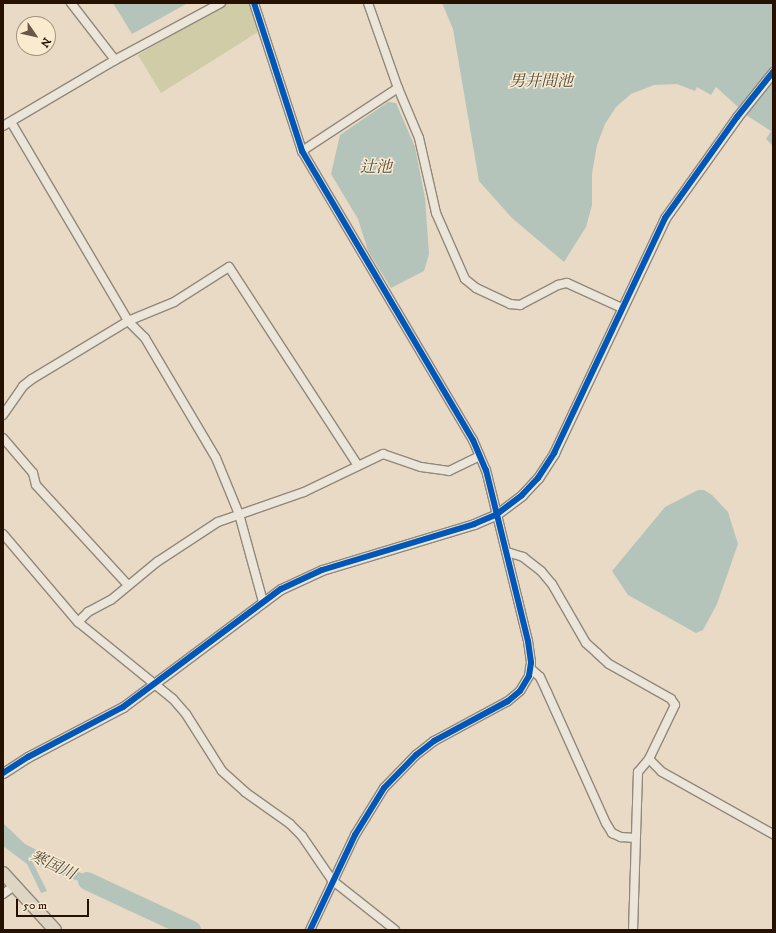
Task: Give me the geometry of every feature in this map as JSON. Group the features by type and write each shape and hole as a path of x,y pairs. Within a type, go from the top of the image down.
{"main road":[{"path":"3,873 55,930"}],"street":[{"path":"71,3 115,60"},
{"path":"3,126 115,60 221,3"},
{"path":"254,3 302,151 480,456 493,491 497,514 528,641 530,668 530,676 516,694 434,741 400,770 367,812 332,880 310,930"},
{"path":"368,3 398,88 419,138 436,213 465,279 476,288 510,304 520,305 558,285 567,283 622,308"},
{"path":"3,773 65,737 99,722 155,684 281,589 322,570 474,524 497,514 522,495 538,478 554,453 666,218 737,117 773,72"},
{"path":"302,151 398,88"},
{"path":"11,122 128,321 145,338 216,458 239,514 263,602"},
{"path":"3,416 23,386 32,379 128,321 174,302 229,267 358,466"},
{"path":"3,438 33,474 36,485 128,585"},
{"path":"78,622 157,562 218,522 304,492 383,454 421,467 449,471 480,456"},
{"path":"3,534 78,622 155,684 186,714 222,771 302,836 332,880 395,930"},
{"path":"507,552 523,558 544,575 571,614 586,643 609,664 671,699 675,705 649,759 638,772 633,930"},
{"path":"530,668 540,677 606,822 612,832 621,837 635,838"},
{"path":"649,759 662,772 773,834"},
{"path":"3,894 14,886"}],"shaded area":[{"path":"226,3 253,3 261,30 161,93 138,55"}],"water":[{"path":"113,3 188,3 132,34"},
{"name":"男井間池","path":"442,3 773,3 773,146 766,139 771,131 749,117 716,87 711,95 697,87 695,91 677,84 654,85 631,94 616,107 605,124 597,145 592,174 592,205 586,227 564,262 512,218 479,181 453,29"},
{"name":"辻池","path":"388,102 396,103 415,147 425,198 429,254 424,271 391,288 368,251 358,219 331,174 340,135"},
{"path":"698,490 704,490 712,495 728,512 738,544 717,604 703,630 696,633 628,595 612,571 665,507"},
{"path":"3,823 25,844 106,886 109,892 51,871 32,861 47,891 41,893 27,864 3,846"}],"waterway":[{"name":"寒国川","path":"87,881 192,930"}],"cycle path":[{"path":"254,3 302,151 473,440 486,470 528,641 531,663 529,676 520,691 508,701 434,741 416,755 384,788 355,835 310,930"},
{"path":"3,773 28,757 123,707 281,589 322,570 474,524 497,514 522,495 538,478 554,453 665,218 737,117 773,72"}]}
